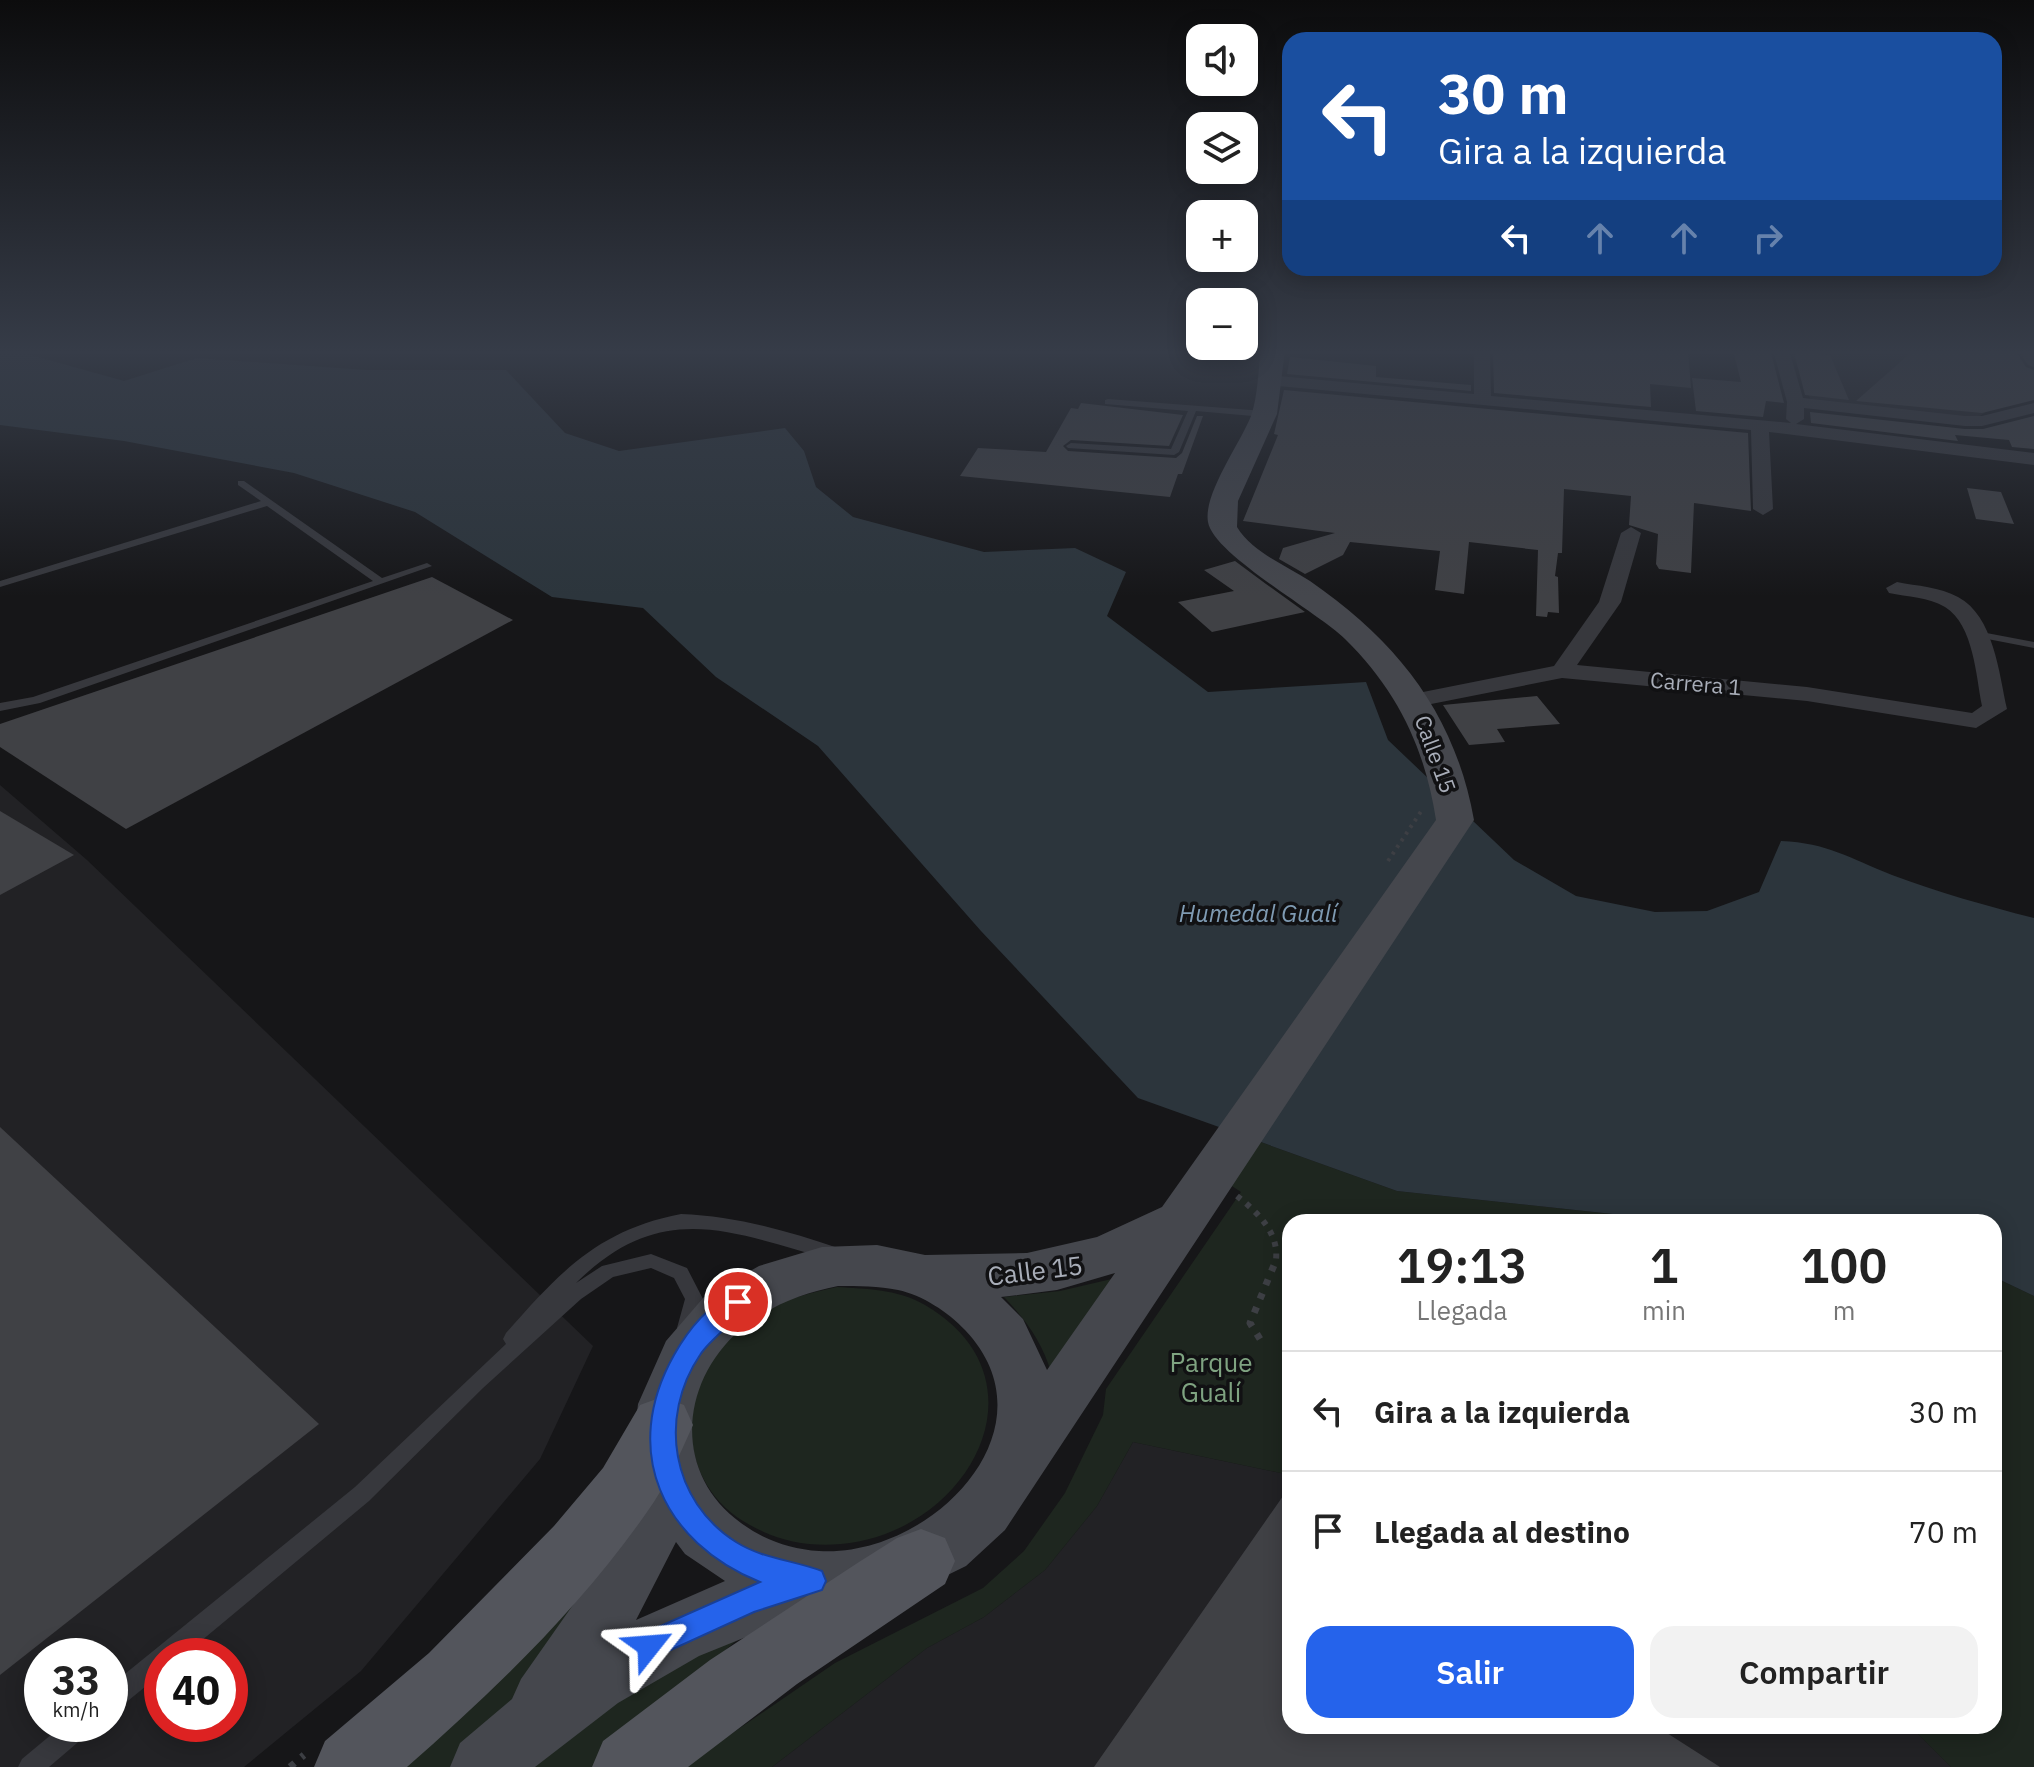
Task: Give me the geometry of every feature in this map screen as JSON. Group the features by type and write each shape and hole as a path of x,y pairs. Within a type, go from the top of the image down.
{"main road":[{"path":"351,1767 454,1678 578,1548 668,1432"},
{"path":"629,1767 705,1705 824,1621 921,1561"}],"street":[{"name":"Calle 15","path":"1016,1461 1197,1205 1455,820 1451,785 1416,700 1354,627 1241,548 1225,531 1220,515 1224,501 1256,432"},
{"path":"1760,432 1763,509"},
{"path":"1822,432 2034,459"},
{"path":"1562,671 1610,602 1631,533"},
{"path":"1897,588 1953,602 1976,634"},
{"name":"Carrera 1","path":"1416,700 1562,671 1807,694 1976,721 1995,709 1976,634"},
{"name":"Calle 15","path":"880,1265 987,1278 1041,1275 1093,1263 1139,1244 1197,1205"},
{"path":"838,1265 880,1265 915,1273 948,1286 976,1305 999,1330 1015,1359 1024,1392 1025,1426 1016,1461 995,1500 962,1534 921,1561 867,1578 812,1581 750,1599 690,1625 629,1657 498,1754 623,1586 692,1346 720,1315 756,1290 796,1273 838,1265"},
{"path":"668,1432 693,1522 725,1551 766,1571 812,1581"}],"lane":[{"path":"1071,446 1174,452 1183,432"},
{"path":"241,483 380,581"},
{"path":"0,584 269,502"},
{"path":"0,707 36,700 427,566"},
{"path":"1976,634 2034,645"},
{"path":"476,1382 562,1282 595,1253 633,1232 670,1222 714,1222 880,1265"},
{"path":"186,1638 362,1494 476,1382 586,1286 608,1271 651,1261 681,1273 690,1285 694,1299 668,1432"},
{"path":"128,1686 144,1673"},
{"path":"30,1767 60,1742"}],"path":[{"path":"1197,1205 1259,1212 1276,1246 1276,1264 1256,1300 1250,1323 1260,1339"}],"shaded area":[{"path":"0,785 87,860 593,1346 540,1459 361,1671 244,1767 0,1767"},
{"path":"1133,1442 1282,1473 1282,1734 1918,1734 1951,1767 772,1767 927,1648 984,1617 1045,1570 1097,1506"}],"green space":[{"name":"Parque Gualí","path":"1255,1140 1397,1191 1612,1214 1282,1214 1282,1473 1133,1442 1097,1506 1045,1570 984,1617 927,1648 772,1767 683,1767 835,1663 983,1588 1024,1551 1065,1493 1103,1415 1106,1389 1241,1192 1212,1173"},
{"path":"1116,1278 1051,1372 1032,1332 1004,1297 1060,1291"},
{"path":"2002,1281 2034,1296 2034,1767 1951,1767 1918,1734 2002,1734"},
{"path":"837,1287 882,1291 915,1300 963,1336 984,1372 988,1411 979,1448 957,1483 926,1513 886,1534 841,1544 802,1543 755,1528 718,1500 702,1475 693,1448 692,1419 697,1390 709,1363 728,1338 752,1318 772,1307 793,1298"},
{"path":"570,1598 596,1609 451,1767 396,1767"},
{"path":"764,1616 593,1767 518,1767 548,1741"}],"water":[{"name":"Humedal Gualí","path":"58,432 564,432 619,451 753,432 789,432 804,451 816,487 853,517 984,552 1075,548 1126,572 1107,616 1208,692 1366,682 1388,740 1514,860 1576,896 1655,912 1707,911 1759,892 1781,841 1825,848 1927,887 2034,918 2034,1296 2002,1281 2002,1214 1612,1214 1397,1191 1138,1098 981,931 818,746 716,677 643,608 552,597 415,512 294,473 124,441"}],"building":[{"path":"1057,432 1175,432 1169,446 1071,440 1063,446 1068,451 1176,458 1182,453 1190,432 1197,432 1170,497 960,476 978,448 1046,452"},
{"path":"1888,432 2034,432 2034,449 2012,447 2009,440 1955,435 1958,441"},
{"path":"1748,433 1751,511 1694,503 1691,573 1659,569 1656,564 1658,534 1629,525 1631,496 1564,489 1562,553 1558,553 1555,576 1558,577 1559,613 1548,612 1547,617 1536,616 1538,550 1469,542 1464,594 1435,590 1440,551 1350,542 1343,555 1305,574 1279,559 1283,548 1335,533 1243,521 1278,435 1274,434"},
{"path":"1967,488 2001,492 2014,524 1976,519"},
{"path":"1235,561 1305,612 1212,632 1178,602 1234,591 1204,570"},
{"path":"432,577 513,620 126,829 0,747 0,724"},
{"path":"1537,696 1560,724 1497,729 1505,742 1469,745 1443,705"},
{"path":"0,811 74,855 0,895"},
{"path":"0,1127 319,1424 47,1638 24,1638 24,1656 0,1675"},
{"path":"1282,1497 1282,1734 1668,1734 1720,1767 1094,1767"}],"route":[{"path":"649,1646 750,1599 812,1581 766,1571 725,1551 693,1522 672,1487 663,1457 662,1425 672,1383 692,1346 720,1315 738,1302"}]}
